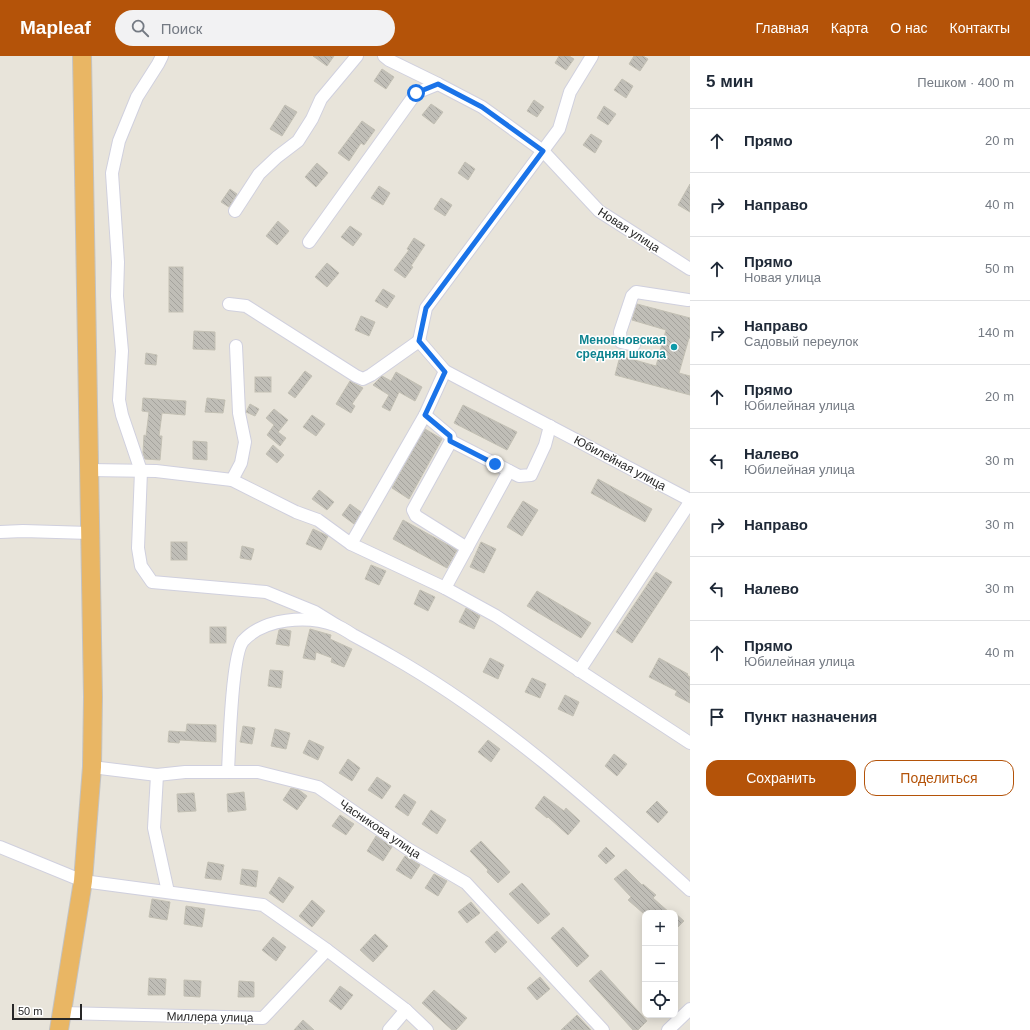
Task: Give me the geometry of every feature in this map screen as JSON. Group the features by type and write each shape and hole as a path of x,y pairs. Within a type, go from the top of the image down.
{"highway":[{"path":"61,1022 83,881 92,767 93,697 90,470 82,56"}],"street":[{"path":"162,56 137,97 119,141 112,174 118,254 117,296 122,351 119,400 122,415 141,471 138,548 141,566 152,582 266,592 315,612 403,663 456,695 516,738 578,790 690,890"},
{"path":"235,211 260,174 277,157 298,141 312,119 321,99 357,56"},
{"name":"Новая улица","path":"384,56 389,60 482,107 543,151 599,211 690,269"},
{"path":"229,304 246,306 356,376 363,379 371,375 419,341 426,308 558,129 570,92 592,56"},
{"path":"309,242 416,93 438,84"},
{"path":"634,345 621,342 620,332 632,296 636,292 689,298"},
{"name":"Юбилейная улица","path":"419,341 445,372 690,501"},
{"path":"232,480 241,463 246,442 239,413 236,346"},
{"path":"351,544 425,415 445,372"},
{"path":"425,415 450,436 450,441 413,510 416,516 467,548"},
{"path":"450,441 509,472 519,476 531,475 546,445 550,426"},
{"path":"90,470 156,471 232,480 296,512 318,520 351,544 445,588 496,616 690,743"},
{"path":"445,588 509,472"},
{"path":"579,671 690,501"},
{"path":"0,532 23,531 90,533"},
{"path":"228,772 236,662 242,642 261,627 287,620 319,620 336,625"},
{"name":"Часникова улица","path":"92,767 157,775 185,772 258,772 318,788 408,849 466,883 603,1030"},
{"path":"157,775 154,828 168,892"},
{"path":"0,847 83,881 263,905 328,950 406,1010 427,1030"},
{"name":"Миллера улица","path":"61,1022 263,1018 328,950"},
{"path":"668,1030 690,1009"},
{"path":"389,1030 406,1010"}],"building":[{"path":"313,56 334,56 327,66"},
{"path":"559,56 569,56 574,59 566,70 555,63"},
{"path":"634,56 643,56 648,59 640,71 629,64"},
{"path":"382,69 394,77 386,89 374,81"},
{"path":"622,79 633,86 626,98 614,90"},
{"path":"534,100 544,107 537,117 527,111"},
{"path":"431,104 443,112 434,124 422,115"},
{"path":"285,105 297,112 282,136 270,129"},
{"path":"604,106 616,114 608,125 597,118"},
{"path":"362,121 375,130 364,145 361,143 349,161 338,153"},
{"path":"591,134 602,141 595,153 583,145"},
{"path":"465,162 475,169 468,180 458,173"},
{"path":"317,163 328,173 316,187 305,177"},
{"path":"690,184 690,212 678,205"},
{"path":"379,186 390,193 383,205 371,198"},
{"path":"230,189 237,194 229,207 221,202"},
{"path":"441,198 452,205 445,216 434,209"},
{"path":"278,221 289,231 277,245 266,236"},
{"path":"350,226 362,234 353,246 341,237"},
{"path":"414,238 425,245 405,278 394,270 409,250 407,249"},
{"path":"327,263 339,273 327,287 315,277"},
{"path":"169,267 183,267 183,312 169,312"},
{"path":"383,289 395,296 387,308 375,301"},
{"name":"Меновновская средняя школа","path":"637,304 690,318 690,338 679,373 690,376 690,395 615,375 620,356 656,366 666,330 632,320"},
{"path":"361,316 375,322 369,336 355,330"},
{"path":"194,331 215,332 215,350 193,349"},
{"path":"146,353 157,355 156,365 145,364"},
{"path":"305,371 312,376 295,398 288,393"},
{"path":"396,372 422,387 415,401 399,392 390,411 382,407 389,395 373,385 382,376 391,381"},
{"path":"255,377 271,377 271,392 255,392"},
{"path":"350,381 363,388 352,404 355,406 351,413 336,404"},
{"path":"143,398 186,401 185,415 162,413 159,436 162,436 160,460 145,459 143,453 144,435 146,436 149,412 142,411"},
{"path":"207,398 225,400 223,413 205,412"},
{"path":"250,404 259,409 255,416 246,412"},
{"path":"463,405 517,432 507,450 454,423"},
{"path":"274,409 288,420 278,432 286,438 280,446 267,435 274,425 266,418"},
{"path":"312,415 325,424 316,436 303,427"},
{"path":"425,429 442,439 409,499 392,488"},
{"path":"193,441 207,442 207,460 193,459"},
{"path":"273,445 284,455 277,463 266,454"},
{"path":"598,479 652,509 645,522 591,493"},
{"path":"319,490 334,502 327,510 312,499"},
{"path":"523,501 538,510 522,536 507,527"},
{"path":"350,504 361,512 354,524 342,515"},
{"path":"403,520 457,550 447,568 393,539"},
{"path":"313,529 328,536 321,550 306,544"},
{"path":"171,542 187,542 187,560 171,560"},
{"path":"481,542 496,549 484,573 470,567"},
{"path":"242,546 254,549 251,560 240,558"},
{"path":"371,565 386,571 379,585 365,579"},
{"path":"656,572 672,582 632,643 616,632"},
{"path":"420,590 435,597 428,611 414,604"},
{"path":"537,591 591,623 581,638 527,606"},
{"path":"466,608 480,616 474,629 459,622"},
{"path":"210,627 226,627 226,643 210,643"},
{"path":"282,629 291,631 289,646 276,644 279,630"},
{"path":"310,629 331,635 330,639 352,649 344,667 331,662 332,658 316,652 315,660 303,658"},
{"path":"490,658 504,665 498,679 483,672"},
{"path":"659,658 688,674 687,675 690,677 690,703 675,695 677,691 649,677"},
{"path":"270,670 283,671 281,688 268,686"},
{"path":"532,678 546,684 540,698 525,692"},
{"path":"565,695 579,702 573,716 558,709"},
{"path":"187,724 216,725 216,742 180,740 179,743 168,742 169,731 186,732"},
{"path":"243,726 255,728 252,744 240,742"},
{"path":"275,729 290,733 286,749 271,746"},
{"path":"309,740 324,747 318,760 303,753"},
{"path":"488,740 500,749 491,762 478,752"},
{"path":"614,754 627,764 617,776 605,766"},
{"path":"348,759 360,768 352,781 339,773"},
{"path":"377,777 391,786 382,799 368,790"},
{"path":"291,788 299,790 307,796 297,810 283,800"},
{"path":"244,792 246,810 228,812 227,794"},
{"path":"194,793 196,811 178,812 177,794"},
{"path":"404,794 416,802 408,816 395,807"},
{"path":"544,796 564,811 566,808 580,821 568,835 548,817 547,818 535,808"},
{"path":"657,801 668,812 658,823 646,812"},
{"path":"431,810 446,820 437,834 422,824"},
{"path":"340,815 354,824 346,835 332,826"},
{"path":"376,836 392,847 383,861 367,851"},
{"path":"481,841 510,872 498,883 470,851"},
{"path":"606,847 615,856 606,864 598,856"},
{"path":"405,856 420,865 411,879 396,870"},
{"path":"208,862 224,865 221,880 205,878"},
{"path":"242,869 258,871 256,887 240,884"},
{"path":"626,869 642,885 643,884 656,895 653,898 667,910 642,910 642,912 628,900 631,897 614,879"},
{"path":"434,874 447,881 438,896 425,888"},
{"path":"279,877 294,887 283,903 269,893"},
{"path":"522,883 550,914 538,924 509,894"},
{"path":"152,899 170,902 167,920 149,917"},
{"path":"312,900 325,911 312,927 299,916"},
{"path":"471,902 480,913 467,923 458,912"},
{"path":"186,906 205,909 202,927 184,924"},
{"path":"678,916 684,921 678,927"},
{"path":"563,927 589,956 577,967 551,938"},
{"path":"497,931 507,942 495,953 485,942"},
{"path":"375,934 388,946 373,962 360,950"},
{"path":"273,937 286,947 276,961 262,950"},
{"path":"601,970 642,1015 642,1018 647,1021 638,1030 633,1030 589,981"},
{"path":"540,977 550,989 537,1000 527,988"},
{"path":"149,978 166,979 165,995 148,995"},
{"path":"184,980 201,981 200,997 184,996"},
{"path":"239,981 254,982 254,997 238,997"},
{"path":"340,986 353,995 341,1010 329,1001"},
{"path":"434,990 467,1018 456,1030 452,1030 422,1003"},
{"path":"577,1015 591,1030 561,1030"},
{"path":"303,1020 314,1030 294,1030"}],"place":[{"name":"Меновновская средняя школа","path":"674,347"}],"route":[{"path":"416,93 438,84 482,107 543,151 426,308 419,341 445,372 425,415 450,436 450,441 495,464"}]}
